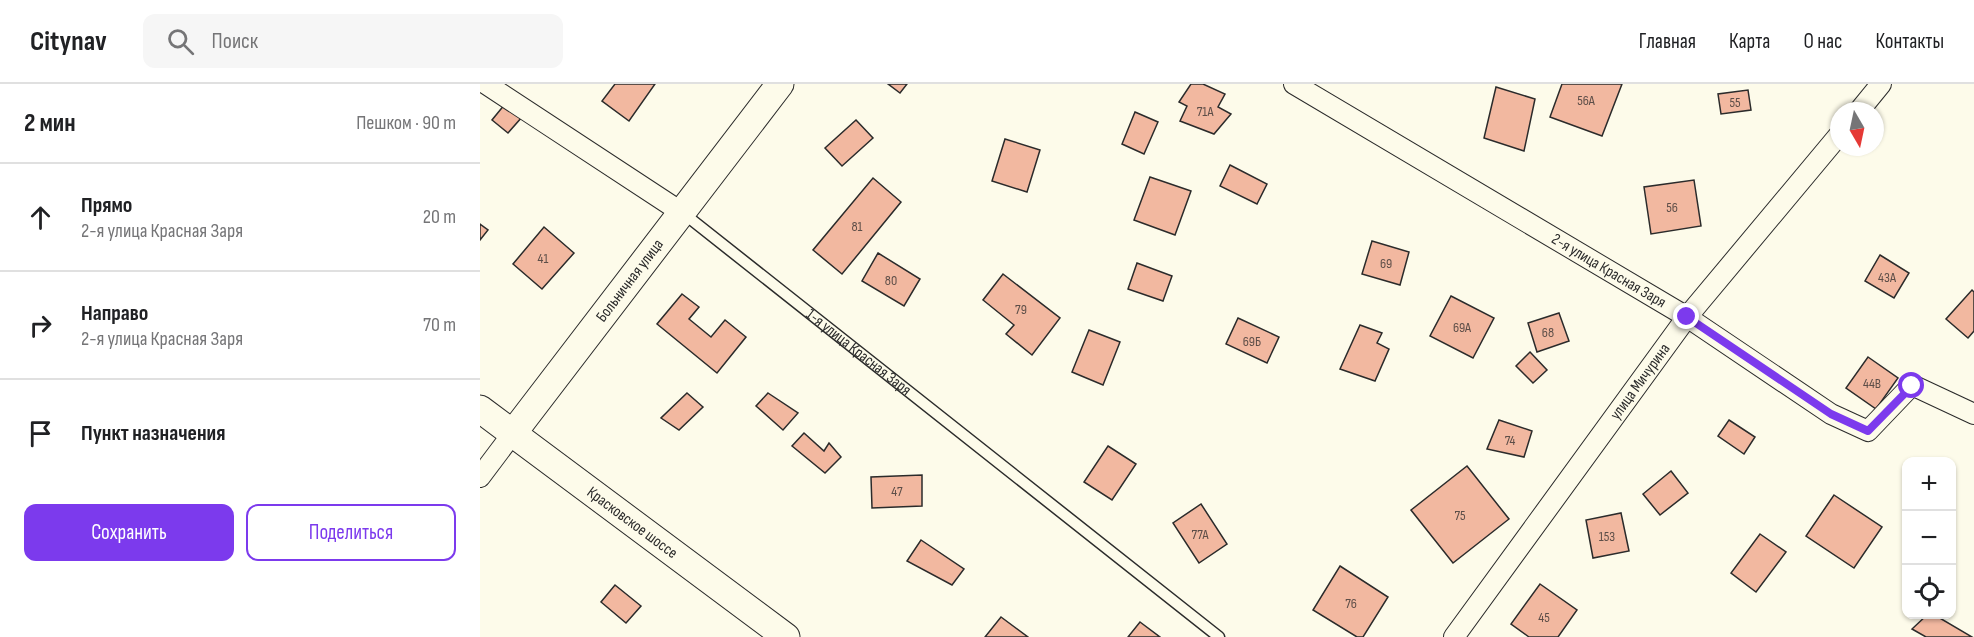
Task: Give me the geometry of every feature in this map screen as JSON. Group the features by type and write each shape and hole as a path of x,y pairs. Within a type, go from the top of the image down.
{"street":[{"name":"1-я улица Красная Заря","path":"486,84 681,212"},
{"name":"Больничная улица","path":"480,477 780,84"},
{"name":"2-я улица Красная Заря","path":"1294,84 1687,317 1831,414 1868,431 1912,386 1974,414"},
{"path":"1866,102 1881,84"},
{"name":"улица Мичурина","path":"1454,637 1687,317 1830,146"},
{"name":"Красковское шоссе","path":"480,409 786,637"}],"lane":[{"name":"1-я улица Красная Заря","path":"681,212 1219,637"}],"building":[{"path":"615,84 655,84 629,121 602,101"},
{"path":"888,84 907,84 900,93"},
{"path":"1191,84 1203,84 1225,94 1218,107 1231,114 1214,134 1180,121 1187,106 1179,102"},
{"path":"1562,84 1622,84 1602,136 1550,117"},
{"path":"1496,87 1535,99 1524,151 1484,138"},
{"path":"1748,90 1751,110 1721,114 1718,94"},
{"path":"505,104 522,117 508,133 492,120"},
{"path":"1135,112 1158,122 1144,154 1122,144"},
{"path":"856,120 873,138 842,166 825,148"},
{"path":"1005,139 1040,150 1027,192 992,181"},
{"path":"1230,165 1267,184 1257,204 1220,186"},
{"path":"1150,177 1191,191 1175,235 1134,220"},
{"path":"873,178 901,202 842,274 813,250"},
{"path":"1694,180 1701,226 1651,234 1644,187"},
{"path":"480,224 488,230 480,240"},
{"path":"544,227 574,253 542,289 513,264"},
{"path":"1372,241 1409,252 1400,285 1362,274"},
{"path":"878,253 920,279 904,306 862,281"},
{"path":"1880,255 1909,273 1894,298 1865,281"},
{"path":"1137,263 1172,276 1163,301 1128,289"},
{"path":"1003,274 1060,318 1032,355 1006,334 1014,325 983,300"},
{"path":"1972,290 1974,292 1974,331 1968,338 1946,319"},
{"path":"682,294 699,307 689,319 711,337 725,320 746,337 717,373 657,324"},
{"path":"1451,296 1494,318 1473,358 1430,336"},
{"path":"1559,313 1569,341 1537,352 1528,323"},
{"path":"1238,318 1279,337 1267,363 1226,344"},
{"path":"1360,325 1382,333 1377,343 1389,349 1375,381 1340,369"},
{"path":"1089,330 1120,342 1103,385 1072,372"},
{"path":"1530,352 1547,370 1533,383 1516,366"},
{"path":"1868,357 1898,378 1876,409 1846,388"},
{"path":"687,393 703,407 679,430 661,418"},
{"path":"768,393 798,413 783,430 756,406"},
{"path":"1499,420 1532,431 1524,457 1487,449"},
{"path":"1729,420 1755,437 1744,454 1718,436"},
{"path":"804,433 824,451 829,443 841,457 825,473 792,446"},
{"path":"1108,446 1136,464 1112,500 1084,482"},
{"path":"1467,466 1509,519 1453,563 1411,510"},
{"path":"1671,471 1688,493 1660,515 1643,494"},
{"path":"922,475 922,506 872,508 871,477"},
{"path":"1834,495 1882,527 1854,568 1806,536"},
{"path":"1201,504 1227,544 1199,563 1173,523"},
{"path":"1621,513 1629,551 1593,558 1586,520"},
{"path":"1760,534 1786,552 1756,592 1731,573"},
{"path":"921,540 964,569 952,585 907,561"},
{"path":"1340,566 1388,597 1363,637 1357,637 1313,610"},
{"path":"1540,584 1577,610 1558,637 1529,637 1511,624"},
{"path":"615,585 641,606 626,623 601,602"},
{"path":"1001,617 1028,637 985,637"},
{"path":"1923,619 1941,619 1972,637 1926,637 1912,629"},
{"path":"1140,622 1160,637 1128,637"}],"route":[{"path":"1687,317 1831,414 1868,431 1912,386"}]}
